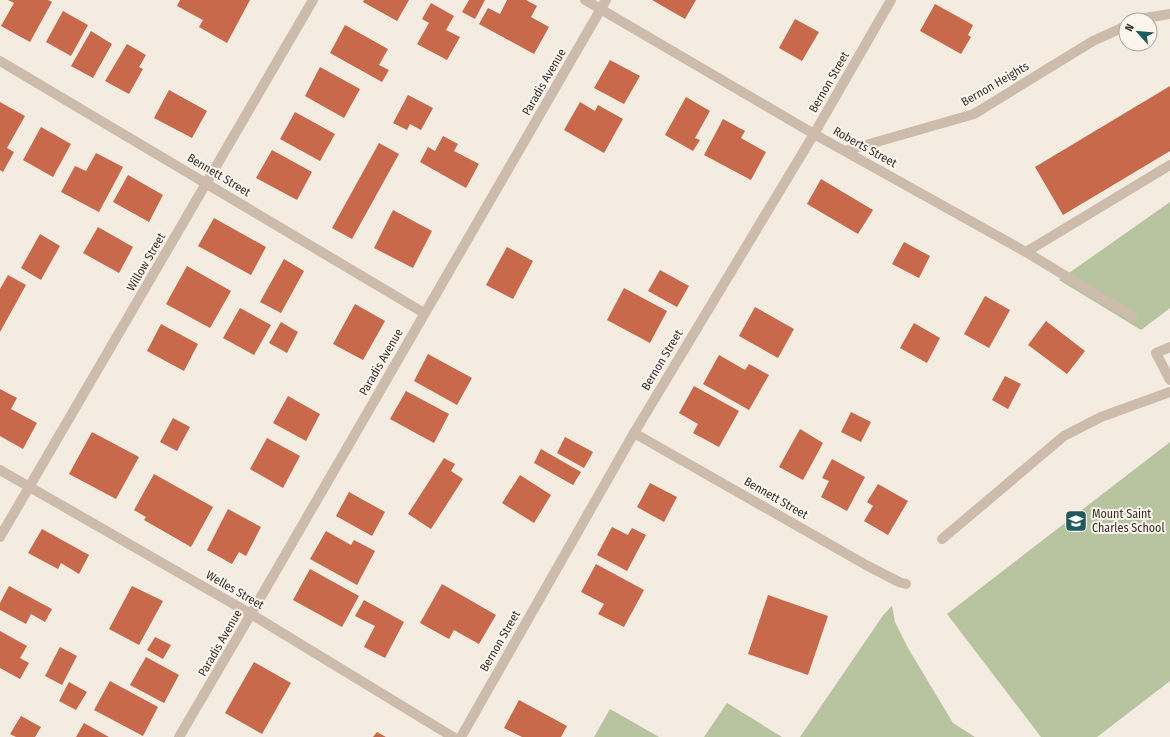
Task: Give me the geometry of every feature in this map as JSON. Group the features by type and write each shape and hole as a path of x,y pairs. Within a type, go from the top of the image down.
{"street":[{"name":"Willow Street","path":"0,537 313,0"},
{"name":"Roberts Street","path":"584,0 814,134 1026,252 1133,317"},
{"name":"Paradis Avenue","path":"179,737 606,0"},
{"name":"Bernon Street","path":"461,737 634,432 814,134 892,0"},
{"path":"1158,16 1170,14"},
{"name":"Bernon Heights","path":"845,151 974,114 1094,41 1118,30"},
{"name":"Bennett Street","path":"0,61 424,313"},
{"path":"1026,252 1170,165"},
{"path":"1170,347 1156,353 1170,380"},
{"path":"942,539 1031,462 1064,436 1102,417 1170,392"},
{"name":"Bennett Street","path":"634,432 866,565 906,584"},
{"name":"Welles Street","path":"0,470 251,614 453,737"}],"green space":[{"path":"1170,202 1170,308 1141,330 1059,280"},
{"path":"1170,442 1170,681 1097,737 1041,737 947,614"},
{"path":"892,606 895,622 908,648 953,723 975,737 800,737 884,614"},
{"path":"727,703 782,737 704,737"},
{"path":"610,709 659,737 594,737"}],"building":[{"path":"8,0 48,0 52,2 30,42 1,26 14,3"},
{"path":"180,0 250,0 227,43 199,27 203,20 177,6"},
{"path":"364,0 409,0 397,21 363,2"},
{"path":"469,0 485,0 475,19 462,12"},
{"path":"507,0 526,0 537,6 531,17 549,27 534,54 479,24 488,8 500,14"},
{"path":"652,0 696,0 685,19"},
{"path":"431,3 454,16 446,30 460,37 447,60 417,44 429,23 422,19"},
{"path":"935,4 973,25 968,35 971,37 961,54 920,31"},
{"path":"63,11 88,25 71,56 46,42"},
{"path":"795,19 819,32 802,61 779,48"},
{"path":"345,25 388,49 379,65 389,70 382,82 330,53"},
{"path":"91,31 112,44 93,78 71,66"},
{"path":"127,44 146,55 139,67 143,69 129,94 105,81"},
{"path":"610,60 640,76 624,104 594,88"},
{"path":"320,67 360,89 344,118 305,96"},
{"path":"1170,86 1170,151 1063,215 1035,167"},
{"path":"169,90 207,111 192,138 154,118"},
{"path":"408,95 433,108 421,130 410,124 407,130 393,123"},
{"path":"686,97 710,111 695,138 700,140 693,151 665,135"},
{"path":"0,102 25,116 7,148 14,152 3,172 0,170"},
{"path":"580,102 595,111 598,105 623,119 604,153 564,130"},
{"path":"295,112 335,134 320,161 280,139"},
{"path":"723,119 745,131 741,138 766,152 751,180 704,155"},
{"path":"41,127 71,144 53,177 23,160"},
{"path":"443,136 458,144 454,151 479,164 466,188 420,162 428,147 435,151"},
{"path":"379,143 399,154 352,239 332,228"},
{"path":"272,150 312,172 297,200 256,178"},
{"path":"96,153 123,167 99,212 61,192 75,166 86,171"},
{"path":"128,175 163,195 149,222 113,202"},
{"path":"821,179 873,210 858,234 807,204"},
{"path":"393,210 432,231 413,268 374,248"},
{"path":"214,218 266,247 251,275 198,246"},
{"path":"98,227 133,247 119,273 83,253"},
{"path":"40,234 60,246 41,280 21,268"},
{"path":"904,242 930,256 919,278 892,264"},
{"path":"507,247 533,261 513,299 486,285"},
{"path":"284,259 304,271 281,313 260,302"},
{"path":"187,266 231,291 210,328 166,304"},
{"path":"660,270 689,286 677,307 648,291"},
{"path":"8,275 26,285 0,332 0,289"},
{"path":"624,288 667,311 650,343 607,320"},
{"path":"985,296 1010,310 989,348 964,334"},
{"path":"355,304 385,321 363,360 333,344"},
{"path":"755,307 794,329 778,358 739,336"},
{"path":"240,308 271,325 254,355 223,338"},
{"path":"1046,321 1085,351 1067,374 1028,345"},
{"path":"281,322 298,332 287,353 269,343"},
{"path":"914,323 940,338 927,363 900,348"},
{"path":"161,324 198,344 184,371 147,351"},
{"path":"428,354 472,378 457,405 414,381"},
{"path":"719,355 745,370 749,364 769,375 749,410 703,384"},
{"path":"1005,376 1021,384 1008,409 992,400"},
{"path":"694,386 739,411 719,447 693,433 698,424 679,413"},
{"path":"0,389 17,398 11,409 37,423 23,449 0,436"},
{"path":"406,391 449,414 434,443 390,419"},
{"path":"288,396 320,414 306,441 273,423"},
{"path":"851,412 871,422 861,442 841,432"},
{"path":"173,418 190,427 177,451 160,442"},
{"path":"800,429 823,443 803,480 779,467"},
{"path":"92,432 139,457 116,499 69,474"},
{"path":"565,437 593,452 584,468 557,453"},
{"path":"267,438 300,456 283,488 250,469"},
{"path":"541,449 581,472 573,485 534,463"},
{"path":"444,458 455,464 451,471 463,479 431,529 408,514"},
{"path":"832,459 865,477 847,511 821,497 829,481 822,478"},
{"path":"154,474 213,507 191,547 144,520 146,517 134,510"},
{"path":"520,475 551,495 534,523 502,503"},
{"path":"650,483 677,497 664,522 637,507"},
{"path":"878,484 908,501 888,535 864,521 873,506 867,502"},
{"path":"349,492 385,512 372,536 336,516"},
{"path":"228,509 261,527 246,556 239,552 232,564 207,550"},
{"path":"612,527 628,535 632,528 646,535 627,571 597,555"},
{"path":"42,529 89,555 79,574 61,563 58,569 28,553"},
{"path":"326,531 351,545 354,540 375,551 357,585 310,559"},
{"path":"596,564 644,590 624,627 598,614 604,604 581,592"},
{"path":"310,569 359,596 342,627 293,600"},
{"path":"442,584 496,615 479,644 454,630 449,639 420,623"},
{"path":"9,586 52,609 45,622 31,614 26,624 0,610 0,603"},
{"path":"132,586 163,601 139,645 109,629"},
{"path":"768,595 828,616 808,675 748,654"},
{"path":"364,600 404,622 385,658 364,647 375,626 355,616"},
{"path":"0,631 27,646 20,658 29,663 20,679 0,668"},
{"path":"155,637 171,645 163,659 147,650"},
{"path":"60,647 77,656 62,685 45,676"},
{"path":"146,657 179,675 164,703 130,685"},
{"path":"254,662 291,683 262,734 225,713"},
{"path":"110,681 158,707 143,736 94,710"},
{"path":"69,682 87,692 76,710 59,701"},
{"path":"519,700 567,726 561,737 522,737 504,728"},
{"path":"21,716 41,727 35,737 16,737 10,734"},
{"path":"84,723 109,737 76,737"},
{"path":"377,732 386,737 373,737"}],"place":[{"name":"Mount Saint Charles School","path":"1076,521"}]}
